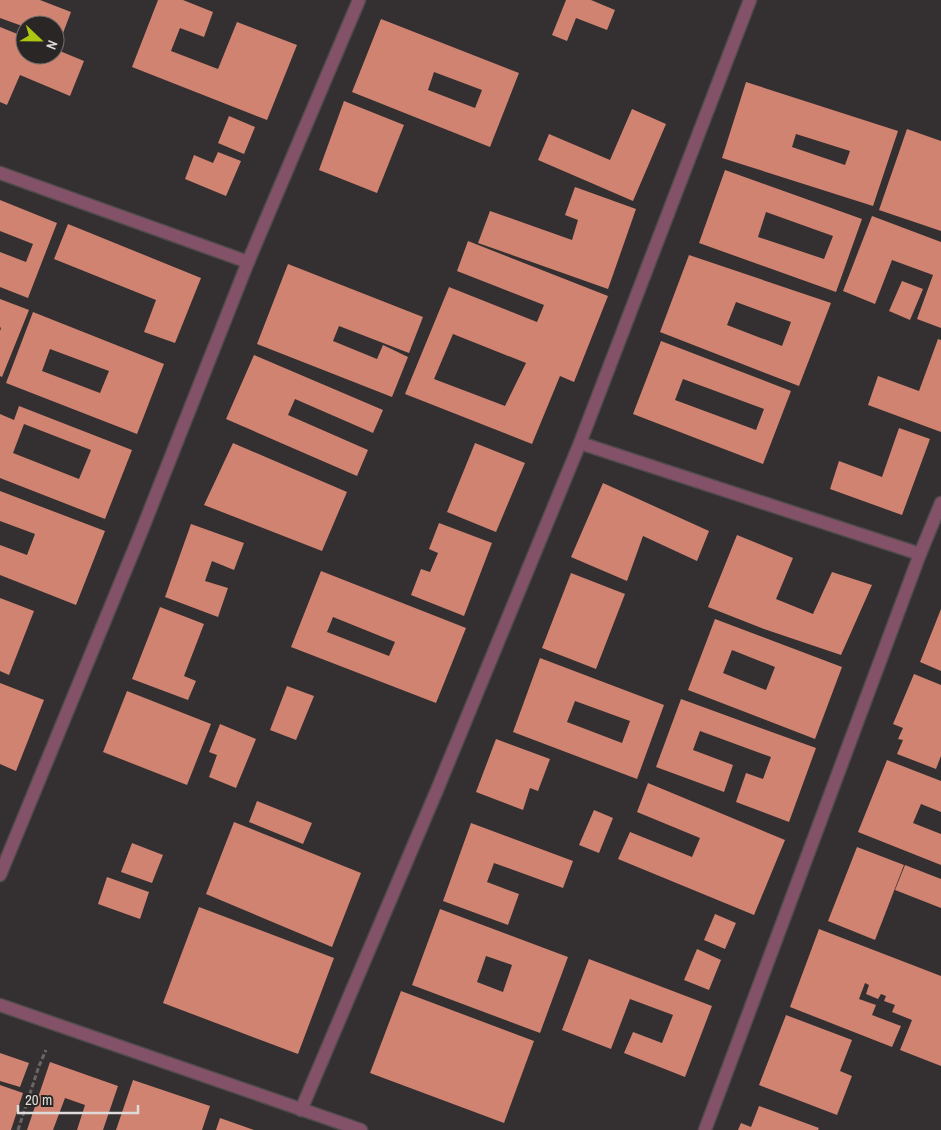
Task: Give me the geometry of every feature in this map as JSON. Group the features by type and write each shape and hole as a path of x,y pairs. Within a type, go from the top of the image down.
{"street":[{"path":"0,874 140,535 248,262 359,0"},
{"path":"301,1110 437,790 580,442 750,0"},
{"path":"0,173 248,262"},
{"path":"580,442 920,554"},
{"path":"705,1130 920,554 941,503"},
{"path":"0,1006 361,1130"}],"path":[{"path":"18,1130 39,1066 58,1025"}],"building":[{"path":"0,0 40,0 71,12 65,28 65,15 15,15 15,23 0,18"},
{"path":"158,0 183,0 213,12 204,37 180,28 171,51 218,69 237,22 297,45 267,120 132,67"},
{"path":"566,0 591,0 615,10 607,30 576,18 567,41 552,35"},
{"path":"381,19 519,73 490,147 352,92","holes":["434,72 482,90 475,108 428,90"]},
{"path":"0,27 15,33 15,65 65,65 65,53 84,61 70,96 20,75 7,105 0,102"},
{"path":"746,82 898,131 873,206 722,158","holes":["796,134 850,151 845,165 792,147"]},
{"path":"344,101 404,125 377,193 319,170"},
{"path":"632,109 666,124 633,201 538,160 549,134 610,160"},
{"path":"229,116 255,127 244,154 218,143"},
{"path":"907,129 941,141 941,231 879,210"},
{"path":"218,152 241,161 226,196 185,179 194,155 213,163"},
{"path":"725,170 862,219 836,292 699,243","holes":["766,212 833,236 824,259 758,237"]},
{"path":"575,187 636,209 608,289 478,243 490,211 572,240 578,220 565,215"},
{"path":"0,200 57,223 28,298 0,287 0,252 26,262 33,244 0,231"},
{"path":"872,216 941,242 941,328 917,319 933,275 892,260 875,304 843,291"},
{"path":"68,224 201,278 175,343 144,332 156,300 54,259"},
{"path":"468,241 608,296 574,382 560,376 532,444 405,394 449,287 537,322 544,305 457,271","holes":["453,334 526,363 505,406 434,379"]},
{"path":"689,255 831,303 799,386 660,332","holes":["736,302 791,322 782,346 727,325"]},
{"path":"288,264 423,317 409,353 339,326 333,341 377,359 383,345 408,357 392,397 257,344"},
{"path":"902,281 923,289 910,320 889,311"},
{"path":"0,299 29,310 2,377 0,376"},
{"path":"33,312 164,364 137,434 6,383","holes":["50,349 109,371 100,393 42,371"]},
{"path":"938,339 941,340 941,432 868,405 878,376 919,391"},
{"path":"661,341 791,391 763,464 633,414","holes":["683,379 764,409 756,430 675,400"]},
{"path":"254,355 383,410 373,433 295,399 288,415 368,450 357,476 226,419"},
{"path":"19,406 132,450 105,519 0,478 0,414 14,420","holes":["24,424 91,450 79,479 13,453"]},
{"path":"899,428 930,439 902,515 830,489 839,461 882,477"},
{"path":"233,443 347,492 322,551 204,505"},
{"path":"475,443 525,463 496,532 447,512"},
{"path":"603,483 709,531 697,561 643,536 627,581 571,557"},
{"path":"0,491 105,531 76,605 0,575 0,545 27,555 35,534 0,521"},
{"path":"439,523 492,543 464,616 411,595 421,569 430,572 438,553 429,549"},
{"path":"191,524 244,543 234,570 212,561 205,581 228,588 218,617 165,597"},
{"path":"737,535 793,558 776,599 813,614 832,572 872,585 841,655 764,629 708,607"},
{"path":"321,571 466,628 436,703 291,647","holes":["333,617 395,642 389,656 327,632"]},
{"path":"571,573 625,594 596,669 542,648"},
{"path":"0,598 34,611 9,675 0,671"},
{"path":"160,607 204,624 184,676 196,681 188,700 132,679"},
{"path":"941,609 941,671 920,662"},
{"path":"715,619 842,667 815,739 688,690","holes":["732,650 775,667 766,690 723,673"]},
{"path":"540,658 664,705 637,779 513,732","holes":["575,701 630,721 622,743 567,722"]},
{"path":"914,674 941,685 941,756 936,769 897,754 903,740 898,739 903,728 893,724"},
{"path":"0,683 44,700 16,771 0,764"},
{"path":"287,686 314,696 296,740 270,730"},
{"path":"127,691 211,724 187,785 103,752"},
{"path":"681,699 816,748 789,822 736,802 746,773 763,779 771,757 700,731 693,750 733,765 724,792 656,767"},
{"path":"220,724 256,739 236,788 209,777 217,755 209,752"},
{"path":"496,739 550,759 538,791 530,788 523,810 476,792"},
{"path":"887,760 941,781 941,812 921,804 913,823 941,834 941,865 858,832"},
{"path":"648,783 785,840 754,915 618,859 630,832 692,857 700,838 637,812"},
{"path":"257,801 312,823 303,844 249,822"},
{"path":"594,810 613,818 599,853 579,845"},
{"path":"234,822 361,873 332,947 206,894"},
{"path":"471,823 573,861 563,888 494,863 487,882 519,894 508,925 443,901"},
{"path":"132,843 163,855 152,883 121,872"},
{"path":"857,847 904,865 875,940 828,921"},
{"path":"905,865 941,879 941,908 895,890"},
{"path":"107,877 149,892 140,919 98,904"},
{"path":"199,907 334,958 298,1054 163,1003"},
{"path":"440,909 568,957 540,1033 412,985","holes":["486,956 512,965 503,992 477,982"]},
{"path":"715,914 736,923 725,949 704,940"},
{"path":"819,929 941,976 941,1066 900,1050 912,1020 892,1012 895,1005 884,1001 886,996 881,994 878,999 866,994 869,985 865,983 859,999 876,1005 872,1015 901,1026 892,1047 790,1007"},
{"path":"697,949 721,960 709,990 684,980"},
{"path":"589,959 712,1006 685,1077 624,1053 633,1032 662,1043 673,1015 630,999 611,1049 562,1030"},
{"path":"401,991 534,1041 504,1123 370,1073"},
{"path":"786,1015 852,1040 840,1071 852,1076 837,1115 759,1085"},
{"path":"0,1053 29,1063 20,1087 0,1081"},
{"path":"50,1062 118,1086 103,1130 77,1130 85,1105 65,1098 53,1130 27,1130"},
{"path":"133,1080 210,1106 202,1130 116,1130"},
{"path":"0,1085 23,1093 11,1130 0,1130"},
{"path":"759,1106 819,1128 818,1130 738,1130 741,1123 751,1127"},
{"path":"220,1118 254,1130 216,1130"}]}
